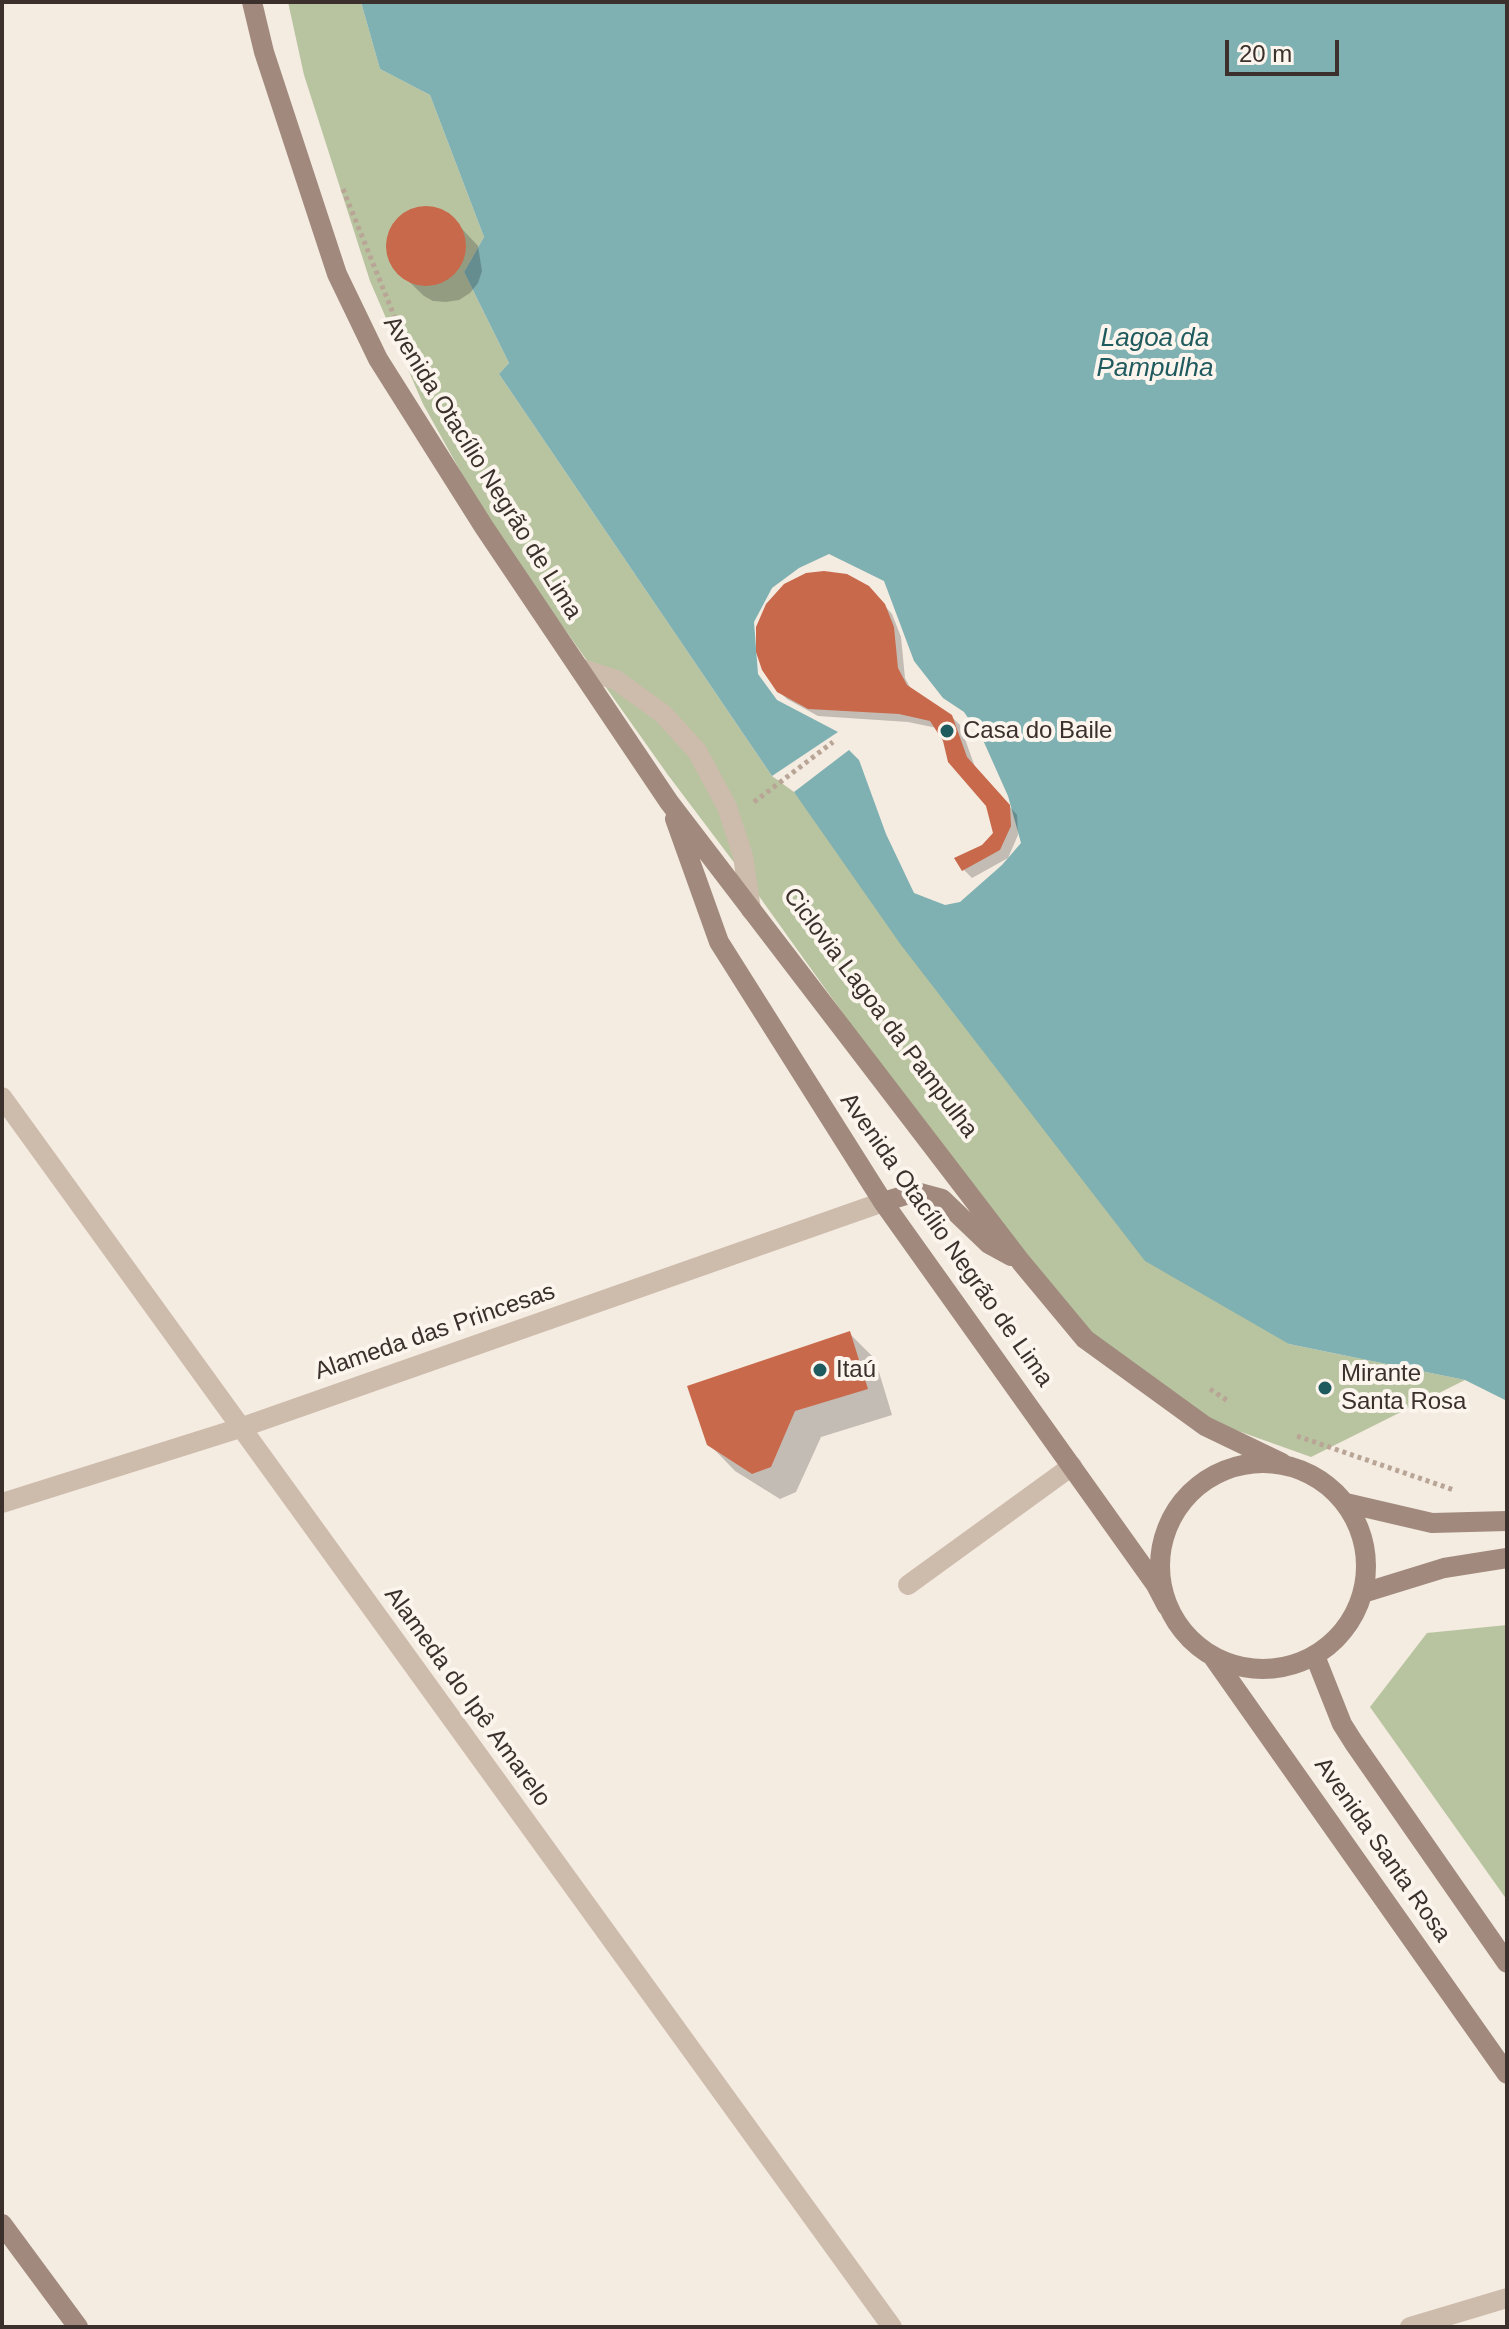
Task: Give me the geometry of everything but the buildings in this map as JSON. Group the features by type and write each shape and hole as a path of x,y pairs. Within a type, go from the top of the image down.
{"street":[{"name":"Avenida Otacílio Negrão de Lima","path":"252,2 269,67 333,261 378,359 484,527 669,802 1021,1262 1085,1339 1205,1426 1282,1463"},
{"path":"579,668 616,680 663,714 697,751 727,807 743,856 751,910"},
{"name":"Avenida Otacílio Negrão de Lima","path":"669,802 719,942 883,1202 1156,1585 1167,1606"},
{"name":"Alameda do Ipê Amarelo","path":"2,1097 892,2327"},
{"path":"883,1202 916,1192 942,1199 989,1244 1021,1262"},
{"name":"Alameda das Princesas","path":"2,1503 240,1428 883,1202"},
{"path":"1250,1462 1282,1463 1306,1471 1328,1484 1346,1503 1361,1531 1367,1562 1363,1593 1353,1618 1336,1640 1315,1656 1282,1668 1246,1669 1213,1657 1186,1635 1167,1606 1160,1574 1162,1543 1173,1513 1193,1489 1219,1471 1250,1462"},
{"path":"908,1585 1072,1466"},
{"path":"1346,1503 1432,1523 1507,1521"},
{"path":"1363,1593 1444,1568 1507,1558"},
{"name":"Avenida Santa Rosa","path":"1315,1656 1348,1733 1507,1963"},
{"name":"Avenida Santa Rosa","path":"1213,1657 1507,2074"},
{"path":"2,2224 78,2327"},
{"path":"1410,2327 1507,2298"}],"path":[{"path":"343,188 400,329"},
{"path":"744,810 833,742"},
{"path":"1206,1387 1229,1402"},
{"path":"1293,1435 1450,1490"}],"green space":[{"path":"288,2 361,2 380,69 430,95 484,237 464,272 509,363 499,374 772,776 794,792 1289,1344 1465,1380 1311,1457 1185,1412 1085,1339 1021,1262 488,521 423,404 370,281 304,75"},
{"path":"1507,1625 1507,1900 1370,1707 1427,1633"}],"water":[{"name":"Lagoa da Pampulha","path":"361,2 1507,2 1507,1401 1465,1380 1289,1344 1145,1261 901,945 794,792 849,750 859,760 886,834 914,893 945,905 960,902 1002,865 1021,843 1008,796 983,740 964,712 943,698 914,661 884,581 829,554 799,568 772,588 754,622 758,674 777,700 838,732 772,776 499,374 509,363 464,272 484,237 430,95 380,69"}],"place":[{"name":"Casa do Baile","path":"947,731"},
{"name":"Itaú","path":"820,1370"},
{"name":"Mirante Santa Rosa","path":"1325,1388"}]}
